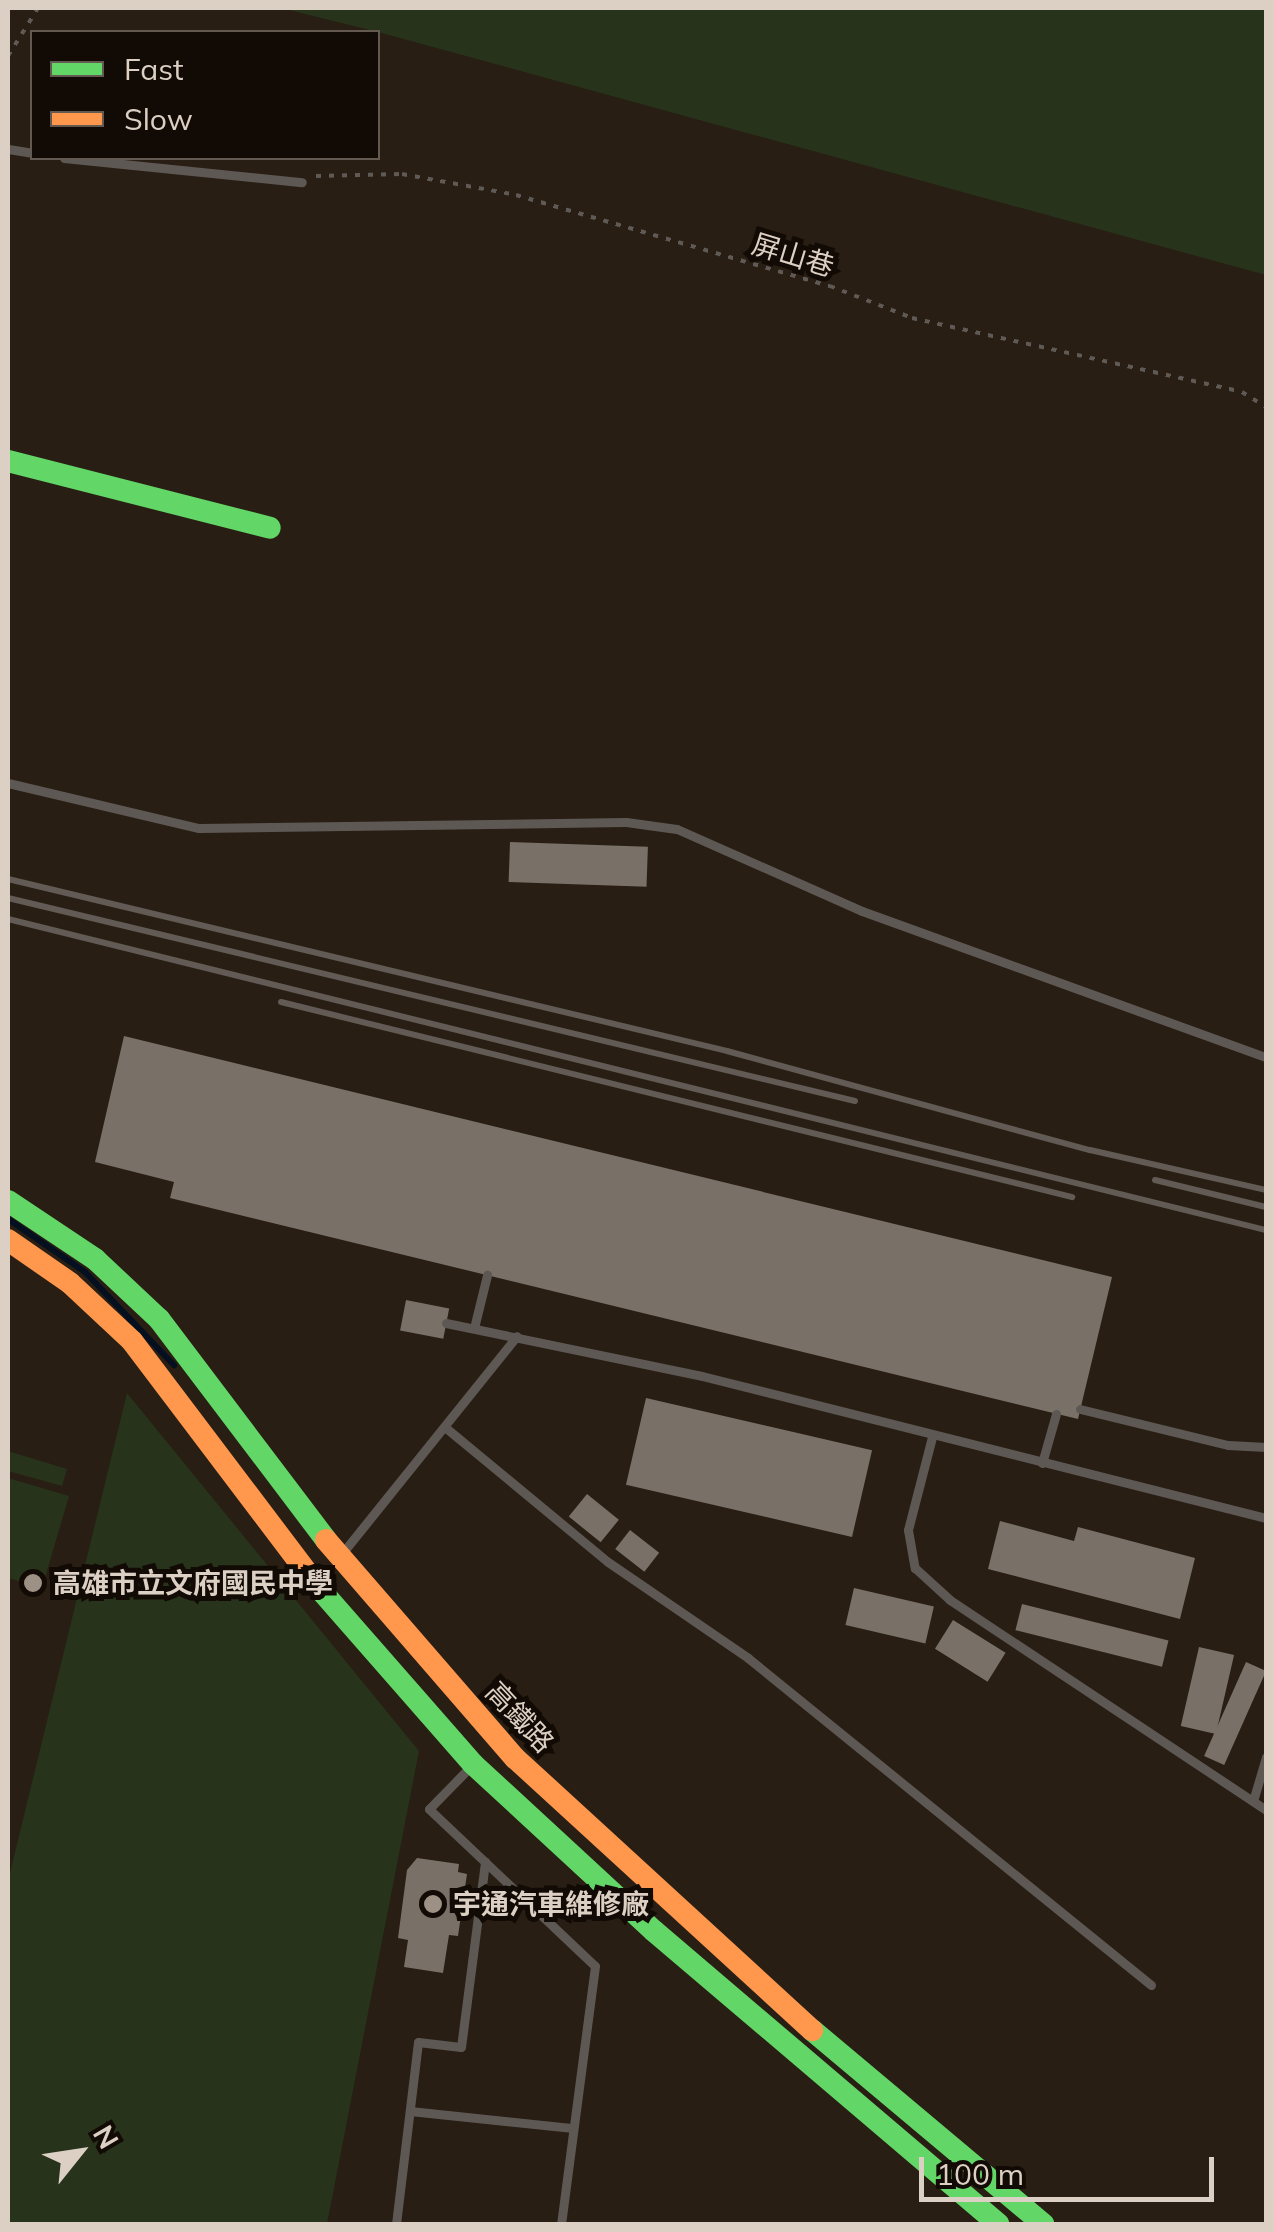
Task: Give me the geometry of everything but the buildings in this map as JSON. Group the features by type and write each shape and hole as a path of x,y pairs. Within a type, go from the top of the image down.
{"street":[{"path":"8,461 270,528"},
{"name":"高鐵路","path":"8,1201 95,1259 159,1319 338,1557 497,1740 630,1869 1044,2224"},
{"path":"8,1240 70,1283 132,1341 313,1582 473,1764 654,1932 998,2224"}],"lane":[{"path":"84,160 302,182"},
{"path":"8,783 200,828 626,822 676,829 862,911 1266,1058"},
{"path":"474,1328 487,1275"},
{"path":"446,1323 702,1376 1266,1518"},
{"path":"338,1557 446,1428 516,1336"},
{"path":"1080,1410 1228,1445 1266,1447"},
{"path":"1042,1464 1056,1414"},
{"path":"446,1428 608,1562 748,1658 1151,1985"},
{"path":"932,1437 908,1530 915,1568 950,1600 1266,1810"},
{"path":"473,1764 429,1809 595,1966 561,2224"},
{"path":"1253,1801 1266,1764"},
{"path":"396,2224 418,2042 461,2047 485,1862"},
{"path":"410,2112 574,2128"}],"path":[{"path":"8,56 38,8"},
{"name":"屏山巷","path":"302,182 326,172 402,174 516,195 830,286 912,318 1224,388 1266,407"}],"green space":[{"path":"281,8 1266,8 1266,275 380,30"},
{"path":"127,1393 419,1751 327,2224 8,2224 8,1881"},
{"path":"8,1451 67,1469 62,1486 8,1471"},
{"path":"8,1478 69,1496 42,1588 8,1578"}],"waterway":[{"path":"8,1219 85,1272 174,1365"}],"railway":[{"path":"8,879 727,1051 1090,1150 1266,1190"},
{"path":"8,898 855,1101"},
{"path":"8,919 1266,1230"},
{"path":"281,1002 1072,1197"},
{"path":"1155,1180 1266,1207"}],"traffic: fast":[{"path":"8,461 270,528"},
{"path":"8,1201 95,1259 159,1319 326,1540"},
{"path":"318,1587 473,1764 654,1931 998,2224"},
{"path":"812,2030 1043,2224"}],"traffic: slow":[{"path":"8,1240 70,1283 132,1341 318,1587"},
{"path":"326,1540 515,1758 812,2030"}],"place":[{"name":"高雄市立文府國民中學","path":"33,1583"},
{"name":"宇通汽車維修廠","path":"433,1904"}]}
